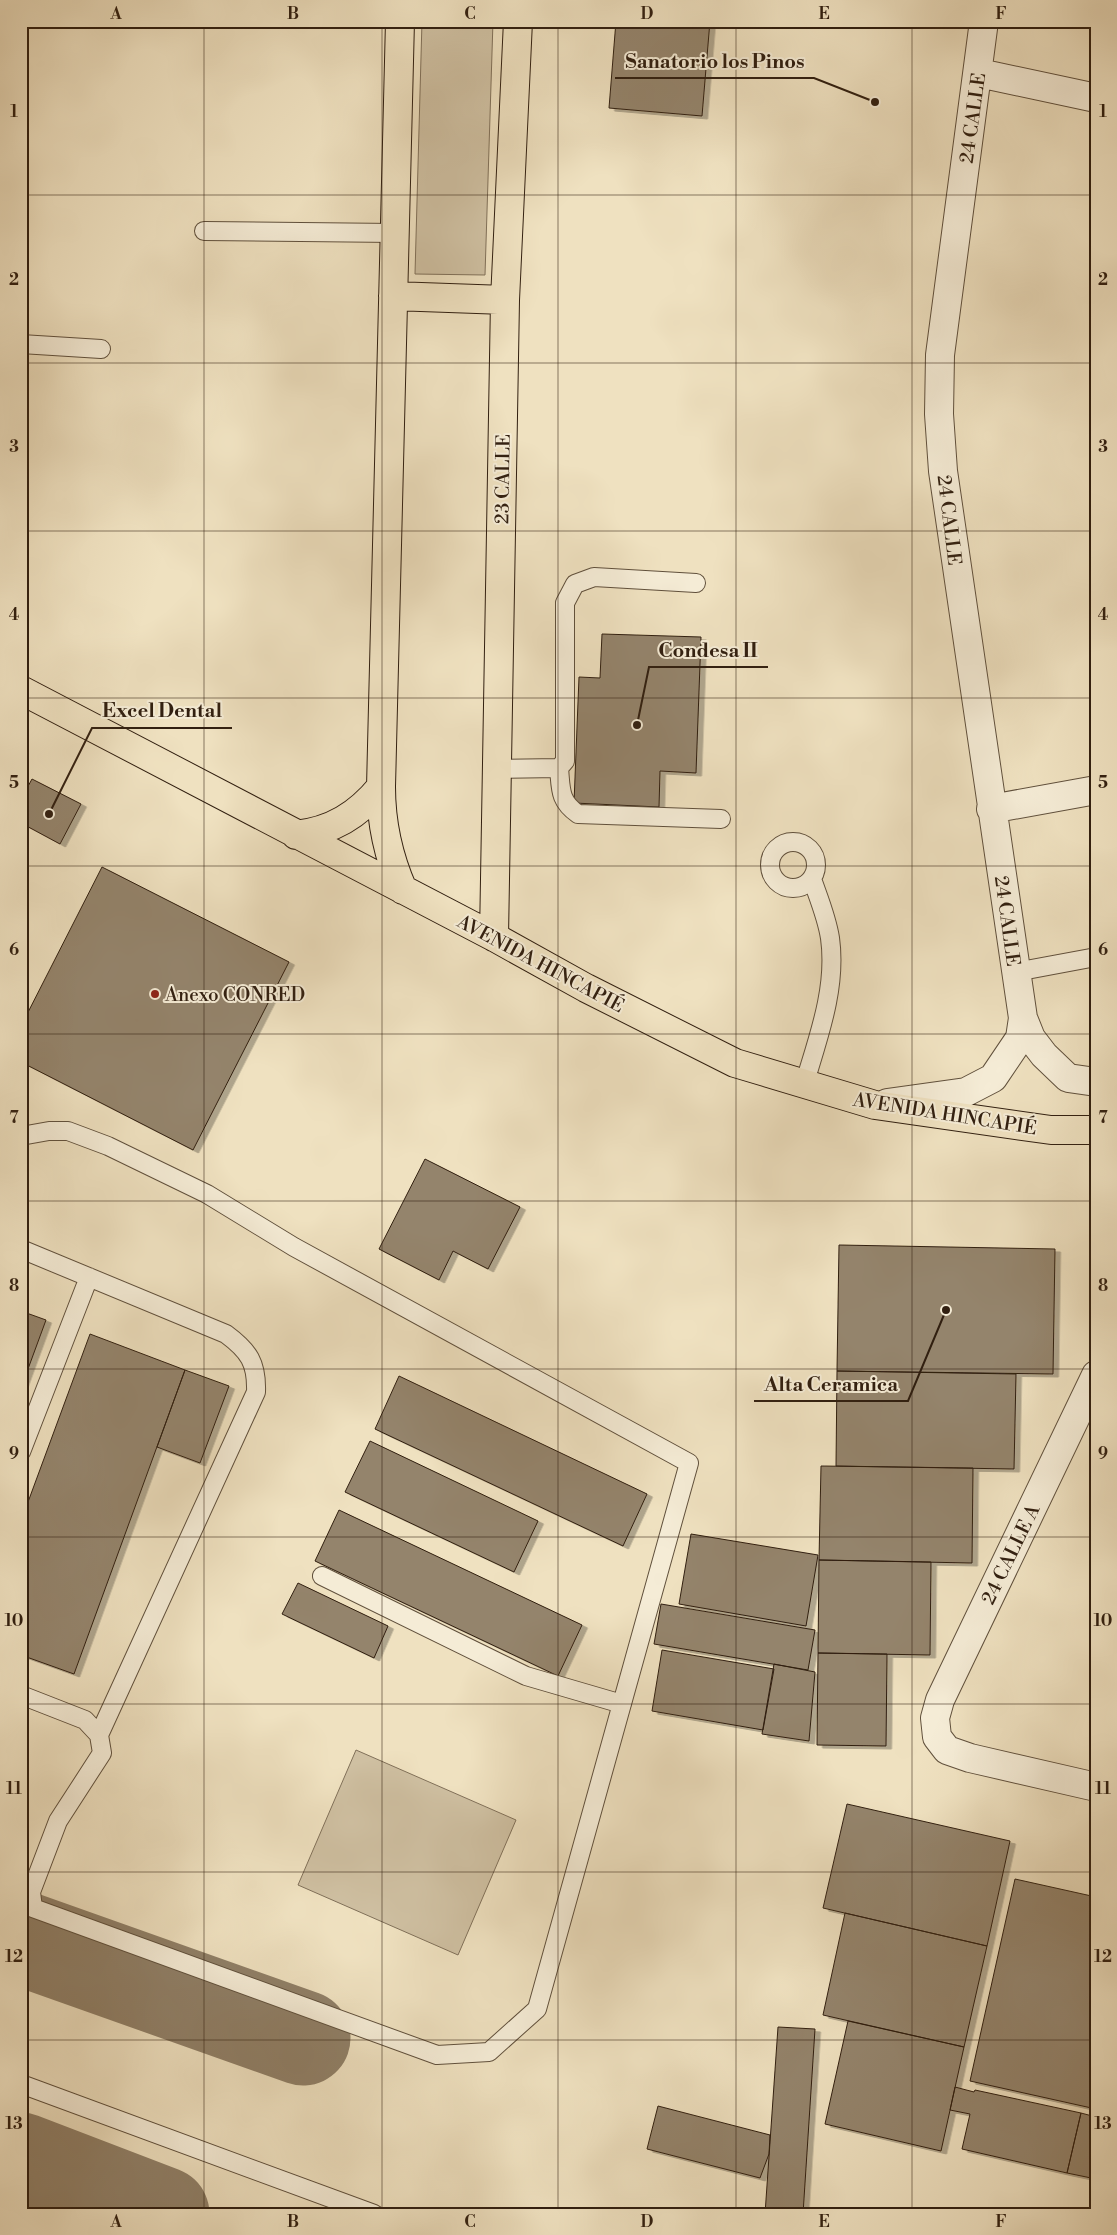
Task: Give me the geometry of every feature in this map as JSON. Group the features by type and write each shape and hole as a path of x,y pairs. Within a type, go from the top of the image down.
{"main road":[{"path":"400,21 381,814 392,866 403,890"},
{"name":"23 CALLE","path":"494,937 505,300 518,21"},
{"path":"393,296 505,300"},
{"name":"AVENIDA HINCAPIÉ","path":"21,690 494,937 586,988 735,1063 876,1105 1051,1130 1096,1130"},
{"path":"296,835 314,833 346,820 359,811 381,787"}],"street":[{"name":"24 CALLE","path":"876,1105 966,1092 993,1078 1020,1038 1022,1018 951,537 943,471 939,414 940,355 979,73 984,21"},
{"path":"979,73 1096,98"},
{"path":"991,809 1096,790"},
{"name":"24 CALLE","path":"1022,1018 1035,1043 1044,1055 1068,1078 1096,1082"},
{"name":"24 CALLE A","path":"1096,1374 940,1700 935,1718 937,1737 947,1750 970,1758 1096,1787"}],"lane":[{"path":"204,231 394,233"},
{"path":"21,344 101,349"},
{"path":"696,583 594,577 575,584 566,603 565,761 559,768 561,792 567,806 578,814 721,819"},
{"path":"497,768 559,768"},
{"path":"804,1085 827,1005 831,964 830,939 826,919 812,879"},
{"path":"1016,972 1096,957"},
{"path":"21,1136 49,1131 68,1131 108,1146 207,1194 294,1247 688,1463 537,2008 489,2052 437,2054 34,1908 31,1892 58,1821 102,1753 99,1735 85,1720 21,1695"},
{"path":"21,1249 226,1334 246,1351 256,1374 256,1392 99,1735"},
{"path":"21,1452 89,1276"},
{"path":"322,1576 526,1676 622,1704"},
{"path":"21,2084 374,2214"}],"shaded area":[{"path":"422,21 493,21 485,275 415,274"},
{"path":"356,1750 516,1820 458,1955 298,1885"}],"building":[{"path":"616,21 710,21 702,116 609,108"},
{"path":"602,634 701,637 696,773 660,771 659,807 574,803 579,677 600,678"},
{"path":"32,779 81,804 60,844 21,823 21,799"},
{"name":"Anexo CONRED","path":"102,867 289,962 193,1150 21,1062 21,1026"},
{"path":"425,1159 520,1207 488,1269 453,1251 439,1280 379,1249"},
{"path":"839,1245 1055,1249 1053,1374 837,1371"},
{"path":"21,1311 46,1320 21,1388"},
{"path":"90,1334 185,1370 74,1674 21,1655 21,1521"},
{"path":"185,1370 229,1386 200,1463 157,1447"},
{"path":"837,1371 1016,1374 1014,1469 836,1466"},
{"path":"399,1376 647,1494 623,1546 375,1429"},
{"path":"370,1441 538,1521 514,1572 345,1492"},
{"path":"821,1466 973,1468 972,1563 819,1560"},
{"path":"339,1510 582,1625 558,1676 315,1561"},
{"path":"691,1534 818,1555 806,1626 679,1604"},
{"path":"819,1560 931,1562 930,1655 818,1653"},
{"path":"298,1583 388,1626 374,1658 282,1614"},
{"path":"661,1604 815,1630 808,1670 654,1644"},
{"path":"662,1650 774,1669 763,1730 652,1711"},
{"path":"818,1653 887,1654 886,1746 817,1745"},
{"path":"774,1664 815,1672 809,1741 762,1734"},
{"path":"847,1804 1010,1841 987,1946 823,1908"},
{"path":"1015,1879 1096,1897 1096,2109 970,2081"},
{"path":"845,1913 987,1946 964,2047 823,2015"},
{"path":"848,2021 964,2047 941,2151 825,2124"},
{"path":"778,2027 815,2029 803,2214 765,2214"},
{"path":"955,2087 1081,2113 1067,2173 962,2149 970,2114 950,2110"},
{"path":"658,2106 770,2135 769,2154 760,2178 647,2149"},
{"path":"1081,2113 1096,2117 1096,2179 1067,2173"}],"taxiway":[{"path":"21,1938 303,2038"},
{"path":"21,2160 162,2214"}],"place":[{"name":"Sanatorio los Pinos","path":"875,102"},
{"name":"Condesa II","path":"637,725"},
{"name":"Excel Dental","path":"49,814"},
{"name":"Anexo CONRED","path":"155,994"},
{"name":"Alta Ceramica","path":"946,1310"}]}
